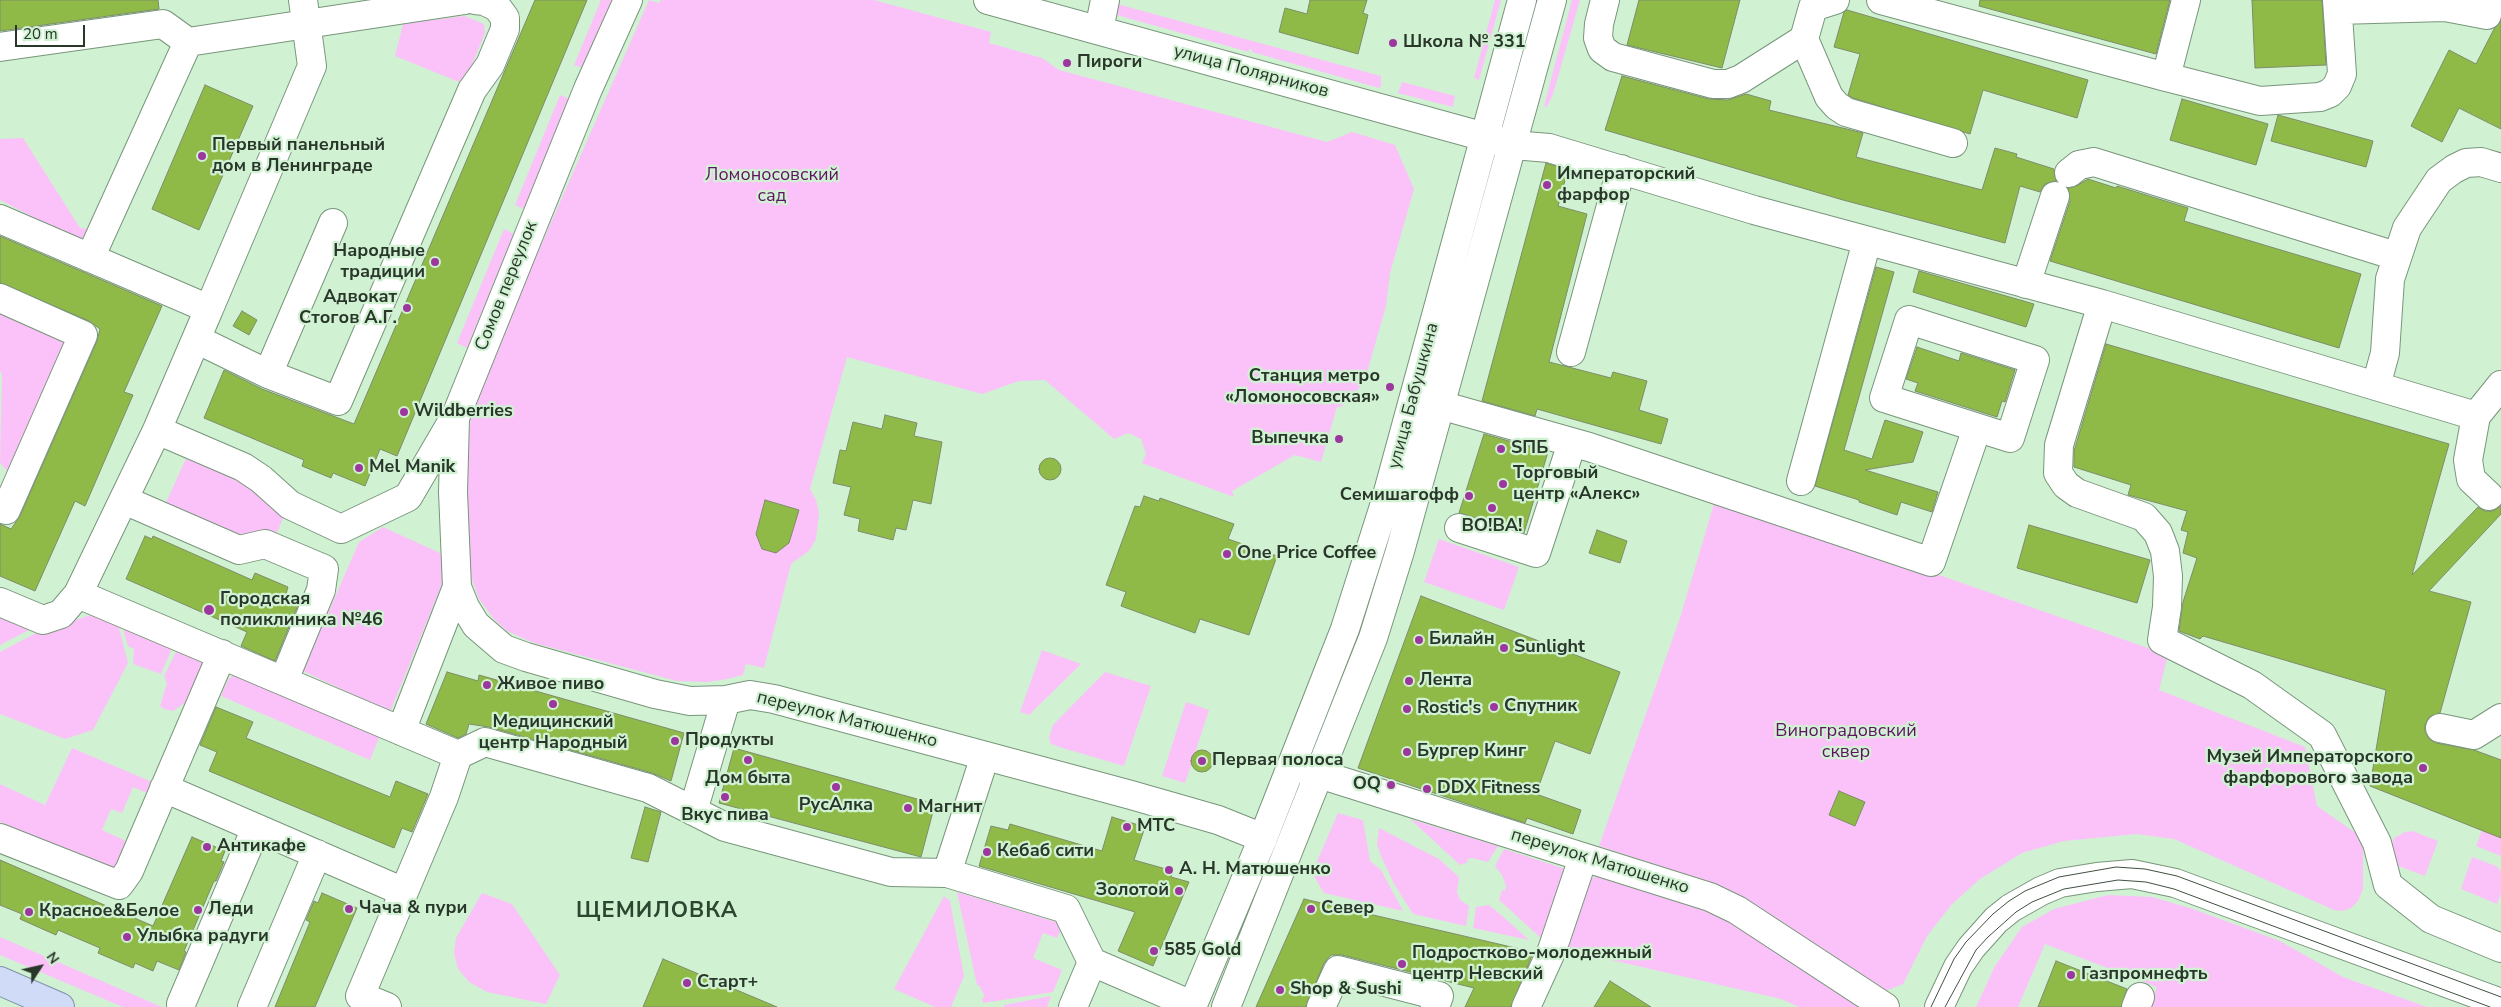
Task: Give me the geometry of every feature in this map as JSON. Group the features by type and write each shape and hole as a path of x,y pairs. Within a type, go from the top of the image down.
{"main road":[{"path":"0,981 60,1007"}],"street":[{"path":"188,42 304,11 465,0"},
{"path":"196,339 268,374 338,401 472,90 490,65 506,29 505,18 497,7 484,1 475,0"},
{"name":"Сомов переулок","path":"458,587 453,492 454,418 584,98 628,0"},
{"path":"1099,30 1105,0"},
{"name":"улица Бабушкина","path":"1192,1006 1263,838 1345,628 1385,503 1522,0"},
{"name":"улица Бабушкина","path":"1226,1007 1373,638 1513,145 1552,0"},
{"path":"1606,0 1599,24 1598,38 1602,49 1613,57 1713,84 1728,84 1741,80 1804,39 1820,2"},
{"path":"1881,0 2166,77 2260,100 2320,97 2330,94 2337,86 2342,74 2338,5 2388,4 2445,7 2487,15 2489,0"},
{"path":"2166,77 2186,0"},
{"name":"улица Полярников","path":"1004,2 1513,145 1542,146 1754,210 2102,304 2476,416"},
{"path":"0,602 42,620 61,614 78,594 158,430 312,66 304,11"},
{"path":"0,47 163,24 188,42"},
{"path":"1804,39 1829,97 1846,112 1953,143"},
{"path":"90,258 188,42"},
{"path":"2069,173 2079,165 2094,162 2396,256"},
{"path":"2376,386 2385,353 2390,279 2396,256 2407,228 2439,180 2466,163 2481,162 2501,168"},
{"path":"1571,352 1621,169"},
{"path":"2026,284 2055,196"},
{"path":"0,219 209,309"},
{"path":"268,374 333,224"},
{"path":"1801,481 1867,241"},
{"path":"0,298 83,335 6,510 0,508"},
{"path":"2102,304 2059,445 2058,473 2066,485 2077,493 2144,517 2158,533 2165,551 2168,576 2168,608 2162,640 2252,685 2322,735 2377,843 2388,885 2431,919 2501,948"},
{"path":"1909,320 2035,360 2010,438 1978,428 1884,398 1909,320"},
{"path":"2490,496 2472,479 2468,460 2476,416 2501,384"},
{"path":"1440,405 1572,443 1931,562 1978,428"},
{"path":"284,680 321,590 324,569 341,529 408,497 454,418"},
{"path":"158,430 243,467 261,479 290,505 341,529"},
{"path":"1459,528 1536,553 1572,443"},
{"path":"124,500 240,550 265,544 324,569"},
{"path":"401,731 458,587"},
{"name":"переулок Матюшенко","path":"458,587 464,608 476,625 504,649 526,657 655,694 690,701 726,700 750,695 774,699 1218,820 1263,838"},
{"path":"78,594 458,755"},
{"path":"0,838 119,885 129,871 222,654"},
{"path":"693,811 726,700"},
{"path":"2440,728 2474,735 2501,718"},
{"path":"387,1007 360,996 444,797 458,755 485,742 648,788 725,827 891,872 947,873 1066,909 1092,962 1192,1006"},
{"path":"947,873 985,756"},
{"name":"переулок Матюшенко","path":"1292,765 1710,897 1737,910 1885,1007"},
{"path":"164,788 404,892"},
{"path":"181,1004 256,828"},
{"path":"252,1007 316,854"},
{"path":"1526,1007 1552,950 1583,858"},
{"path":"1939,1007 1967,954 1996,920 2026,899 2060,883 2119,874 2148,876 2175,883 2501,1003"},
{"path":"1072,1007 1092,962"},
{"path":"1321,1007 1338,970 1440,996 1435,1007"}],"green space":[{"path":"601,0 612,0 583,68 574,65"},
{"name":"Ломоносовский сад","path":"649,0 659,3 661,0 874,0 991,32 989,43 1042,58 1059,70 1327,142 1352,132 1395,145 1414,189 1390,273 1386,306 1364,383 1341,407 1337,407 1321,462 1295,455 1232,491 1234,497 1142,463 1146,454 1141,439 1128,433 1114,439 1045,380 1019,381 982,394 847,357 810,489 816,500 819,513 816,539 810,550 791,564 764,668 746,664 743,675 727,679 708,682 677,681 534,643 507,631 494,619 479,599 471,576 466,527 467,444 473,406 484,375"},
{"path":"1495,0 1501,0 1479,80 1474,78"},
{"path":"1572,0 1580,0 1553,94 1547,107 1544,106"},
{"path":"1117,4 1381,76 1381,86 1379,88 1252,52 1249,49 1249,52 1113,14"},
{"path":"464,16 484,24 485,33 464,84 395,56 403,24"},
{"path":"1402,82 1455,96 1453,107 1398,93"},
{"path":"560,95 570,99 524,209 515,205"},
{"path":"23,138 80,228 89,229 84,239 64,233 0,200 0,139"},
{"path":"504,229 514,234 467,348 457,343"},
{"path":"0,313 65,341 10,474 0,463 2,375 0,371"},
{"path":"188,454 245,479 285,514 274,539 241,541 164,507"},
{"name":"Виноградовский сквер","path":"1716,497 2168,655 2159,690 2305,747 2317,806 2363,838 2363,889 2358,901 2351,908 2342,911 2334,910 2174,839 2136,834 2064,841 2022,853 1980,879 1952,904 1927,936 1903,984 1883,992 1720,886 1599,846 1680,618"},
{"path":"383,527 442,554 442,584 390,712 303,671 359,542"},
{"path":"1439,539 1519,567 1504,610 1424,582"},
{"path":"0,613 31,629 0,645"},
{"path":"97,613 117,620 128,663 93,730 65,739 0,714 0,652 38,632"},
{"path":"121,622 174,644 161,674 133,664 134,649 128,646"},
{"path":"179,646 205,660 194,697 173,711 160,706 167,683 164,676"},
{"path":"1042,650 1081,664 1029,715 1020,712"},
{"path":"1105,672 1151,686 1124,766 1059,747 1051,744 1049,738 1053,725"},
{"path":"238,674 380,735 370,760 221,696 228,680 233,675"},
{"path":"1186,702 1209,710 1185,783 1162,776"},
{"path":"72,748 157,784 152,795 133,787 122,813 111,809 102,830 124,840 126,857 111,872 0,822 0,784 45,805"},
{"path":"1338,813 1363,820 1370,861 1381,870 1403,911 1324,893 1312,873"},
{"path":"1410,819 1498,846 1488,862 1472,858 1467,859 1468,862 1460,865"},
{"path":"1379,828 1439,859 1459,877 1457,892 1460,900 1469,906 1466,926 1413,914 1394,884 1381,856 1377,844"},
{"path":"2482,830 2501,838 2501,856 2476,846"},
{"path":"2413,831 2438,841 2425,876 2385,861 2394,838 2405,832"},
{"path":"1504,849 1571,871 1542,939 1499,900 1502,890 1505,891 1506,886 1502,875 1495,866"},
{"path":"2472,857 2496,866 2501,871 2501,893 2497,904 2461,889"},
{"path":"1596,872 1687,901 1719,915 1863,1007 1799,1007 1781,999 1559,948 1585,876 1594,878"},
{"path":"957,892 1063,924 1057,938 1043,933 1033,958 1062,970 1053,992 983,1003 982,998 985,997 979,985 977,985"},
{"path":"482,893 512,904 560,975 546,1004 487,992 469,982 458,969 454,953 456,938"},
{"path":"2108,895 2152,897 2193,909 2280,941 2343,977 2427,1007 2149,1007 2157,987 2045,944 2018,1007 1976,1007 1995,966 2022,927 2054,909"},
{"path":"944,896 950,901 964,976 951,1007 935,1007 894,989"},
{"path":"1489,905 1529,940 1473,928 1476,907"},
{"path":"0,937 162,1007 123,1007 0,955"},
{"path":"1051,996 1047,1007 1004,1007 1004,1005"}],"building":[{"path":"0,0 158,0 159,9 0,31"},
{"path":"535,0 587,0 397,456 380,449 365,486 333,473 331,478 302,466 304,460 204,418 224,370 262,389 354,424"},
{"path":"1310,0 1367,0 1363,13 1368,15 1358,54 1279,32 1285,8 1307,14"},
{"path":"1639,0 1740,0 1722,68 1627,45"},
{"path":"1980,0 2170,0 2156,54 1979,6"},
{"path":"2252,0 2322,0 2326,65 2255,68"},
{"path":"1847,10 2088,80 2077,118 1983,90 1970,134 1853,98 1848,95 1860,54 1834,47 1844,12"},
{"path":"2501,21 2501,129 2459,108 2442,142 2411,126 2449,50 2476,64 2494,29"},
{"path":"1622,76 1709,99 1728,100 1746,94 1771,101 1769,110 1863,133 1856,157 1982,190 1995,148 2017,154 2016,157 2054,169 2056,181 2045,184 2040,192 2020,186 2005,243 1843,200 1605,130"},
{"path":"205,85 253,106 199,230 152,209"},
{"path":"2182,99 2268,124 2256,165 2170,140"},
{"path":"2278,115 2373,141 2366,167 2271,141"},
{"path":"1546,163 1568,170 1558,206 1587,214 1549,362 1611,378 1613,372 1647,381 1639,410 1668,419 1661,444 1537,409 1535,416 1482,401"},
{"path":"2088,179 2188,208 2184,221 2361,274 2339,348 2050,261 2070,201 2068,188"},
{"path":"0,236 162,306 124,392 133,395 85,506 75,501 35,591 0,576 0,524 11,529 20,516 97,341 100,329 89,321 0,283"},
{"path":"1876,267 1894,272 1844,450 1872,459 1885,420 1923,432 1913,462 1865,470 1938,492 1932,512 1901,502 1897,515 1815,486"},
{"path":"1919,271 2034,304 2026,327 1913,292"},
{"path":"242,311 257,320 249,335 233,326"},
{"path":"2106,344 2449,444 2412,575 2478,507 2485,511 2493,511 2501,506 2501,514 2429,591 2471,602 2440,713 2429,717 2425,725 2425,732 2429,739 2436,743 2474,750 2501,760 2501,838 2370,786 2386,690 2203,636 2200,639 2179,631 2183,602 2197,558 2183,553 2188,532 2181,530 2187,511 2128,495 2131,485 2074,467 2074,451"},
{"path":"1917,347 1959,361 1961,353 2015,370 2005,402 2002,401 1997,417 1915,391 1918,383 1906,379"},
{"path":"885,415 917,423 914,436 942,442 931,504 913,500 906,530 896,528 893,540 858,531 860,519 844,515 851,487 833,483 840,450 846,451 853,422 882,429"},
{"name":"Торговый центр «Алекс»","path":"1484,434 1548,452 1524,533 1459,513"},
{"path":"1046,458 1054,458 1061,465 1061,473 1054,480 1046,480 1039,473 1039,465"},
{"path":"1144,496 1159,501 1160,498 1234,524 1228,539 1277,556 1249,635 1200,619 1195,633 1121,606 1126,592 1106,585 1135,506 1140,507"},
{"path":"765,500 799,510 789,543 776,553 762,549 756,534"},
{"path":"2029,525 2150,560 2137,603 2017,568"},
{"path":"1597,530 1627,541 1620,563 1589,553"},
{"path":"145,536 152,539 153,536 252,580 255,573 288,587 286,594 300,600 275,661 241,646 247,632 126,579"},
{"name":"Спутник","path":"1421,596 1620,672 1590,754 1555,741 1536,794 1581,810 1573,834 1527,818 1525,823 1358,768"},
{"path":"447,672 478,681 479,675 684,733 671,781 652,773 489,727 469,724 466,734 458,738 426,724"},
{"path":"216,707 253,722 246,738 390,797 396,781 428,794 412,832 402,828 394,848 209,771 217,752 200,745"},
{"path":"734,748 935,804 921,857 719,803"},
{"name":"Первая полоса","path":"1202,750 1210,753 1213,761 1210,769 1202,772 1194,769 1191,761 1194,753"},
{"path":"1839,791 1865,802 1855,826 1829,815"},
{"path":"645,807 661,812 648,862 631,858"},
{"path":"1112,817 1145,827 1134,860 1173,871 1171,877 1189,882 1153,966 1118,951 1135,912 979,866 991,826 1008,830 1010,824 1102,851"},
{"path":"192,837 225,851 221,861 224,862 184,951 186,952 179,970 157,961 153,971 135,963 133,968 98,953 100,948 58,930 56,935 20,919 22,914 0,905 0,860 153,926"},
{"path":"322,893 357,908 315,1007 275,1007 310,922 306,920 314,901 318,903"},
{"path":"1304,899 1533,953 1511,1007 1465,1007 1474,988 1342,955 1331,955 1324,963 1306,1007 1256,1007"},
{"name":"Старт+","path":"663,959 777,1007 643,1007"},
{"name":"Газпромнефть","path":"2056,961 2127,989 2121,1007 2038,1007"},
{"path":"1610,981 1651,1007 1594,1007"}],"tram line":[{"path":"1931,1007 1954,959 1966,942 1993,914 2009,901 2025,891 2059,877 2116,867 2145,869 2177,876 2501,997"},
{"path":"1945,1007 1976,950 2016,912 2032,902 2064,889 2118,880 2146,882 2174,889 2490,1007"}],"place":[{"name":"Школа № 331","path":"1393,43"},
{"name":"Пироги","path":"1067,63"},
{"name":"Первый панельный дом в Ленинграде","path":"202,156"},
{"name":"Императорский фарфор","path":"1547,185"},
{"name":"Народные традиции","path":"435,262"},
{"name":"Адвокат Стогов А.Г.","path":"407,308"},
{"name":"Станция метро «Ломоносовская»","path":"1390,387"},
{"name":"Wildberries","path":"404,412"},
{"name":"Выпечка","path":"1339,439"},
{"name":"SПБ","path":"1501,449"},
{"name":"Mel Manik","path":"359,468"},
{"name":"Торговый центр «Алекс»","path":"1503,484"},
{"name":"Семишагофф","path":"1469,496"},
{"name":"ВО!ВА!","path":"1492,508"},
{"name":"One Price Coffee","path":"1227,554"},
{"name":"Городская поликлиника №46","path":"209,610"},
{"name":"Билайн","path":"1419,640"},
{"name":"Sunlight","path":"1504,648"},
{"name":"Лента","path":"1409,681"},
{"name":"Живое пиво","path":"487,685"},
{"name":"Медицинский центр Народный","path":"553,704"},
{"name":"Спутник","path":"1494,707"},
{"name":"Rostic's","path":"1407,709"},
{"name":"Продукты","path":"675,741"},
{"name":"Бургер Кинг","path":"1407,752"},
{"name":"Дом быта","path":"748,760"},
{"name":"Первая полоса","path":"1202,761"},
{"name":"Музей Императорского фарфорового завода","path":"2423,768"},
{"name":"OQ","path":"1391,785"},
{"name":"РусАлка","path":"836,787"},
{"name":"DDX Fitness","path":"1427,789"},
{"name":"Вкус пива","path":"725,797"},
{"name":"Магнит","path":"908,808"},
{"name":"МТС","path":"1127,827"},
{"name":"Антикафе","path":"207,847"},
{"name":"Кебаб сити","path":"987,852"},
{"name":"А. Н. Матюшенко","path":"1169,870"},
{"name":"Золотой","path":"1179,891"},
{"name":"Чача & пури","path":"349,909"},
{"name":"Север","path":"1311,909"},
{"name":"Леди","path":"198,910"},
{"name":"Красное&Белое","path":"29,912"},
{"name":"Улыбка радуги","path":"127,937"},
{"name":"585 Gold","path":"1154,951"},
{"name":"Подростково-молодежный центр Невский","path":"1402,964"},
{"name":"Газпромнефть","path":"2071,975"},
{"name":"Старт+","path":"687,983"},
{"name":"Shop & Sushi","path":"1280,990"}],"district":[{"name":"ЩЕМИЛОВКА","path":"657,912"}]}
